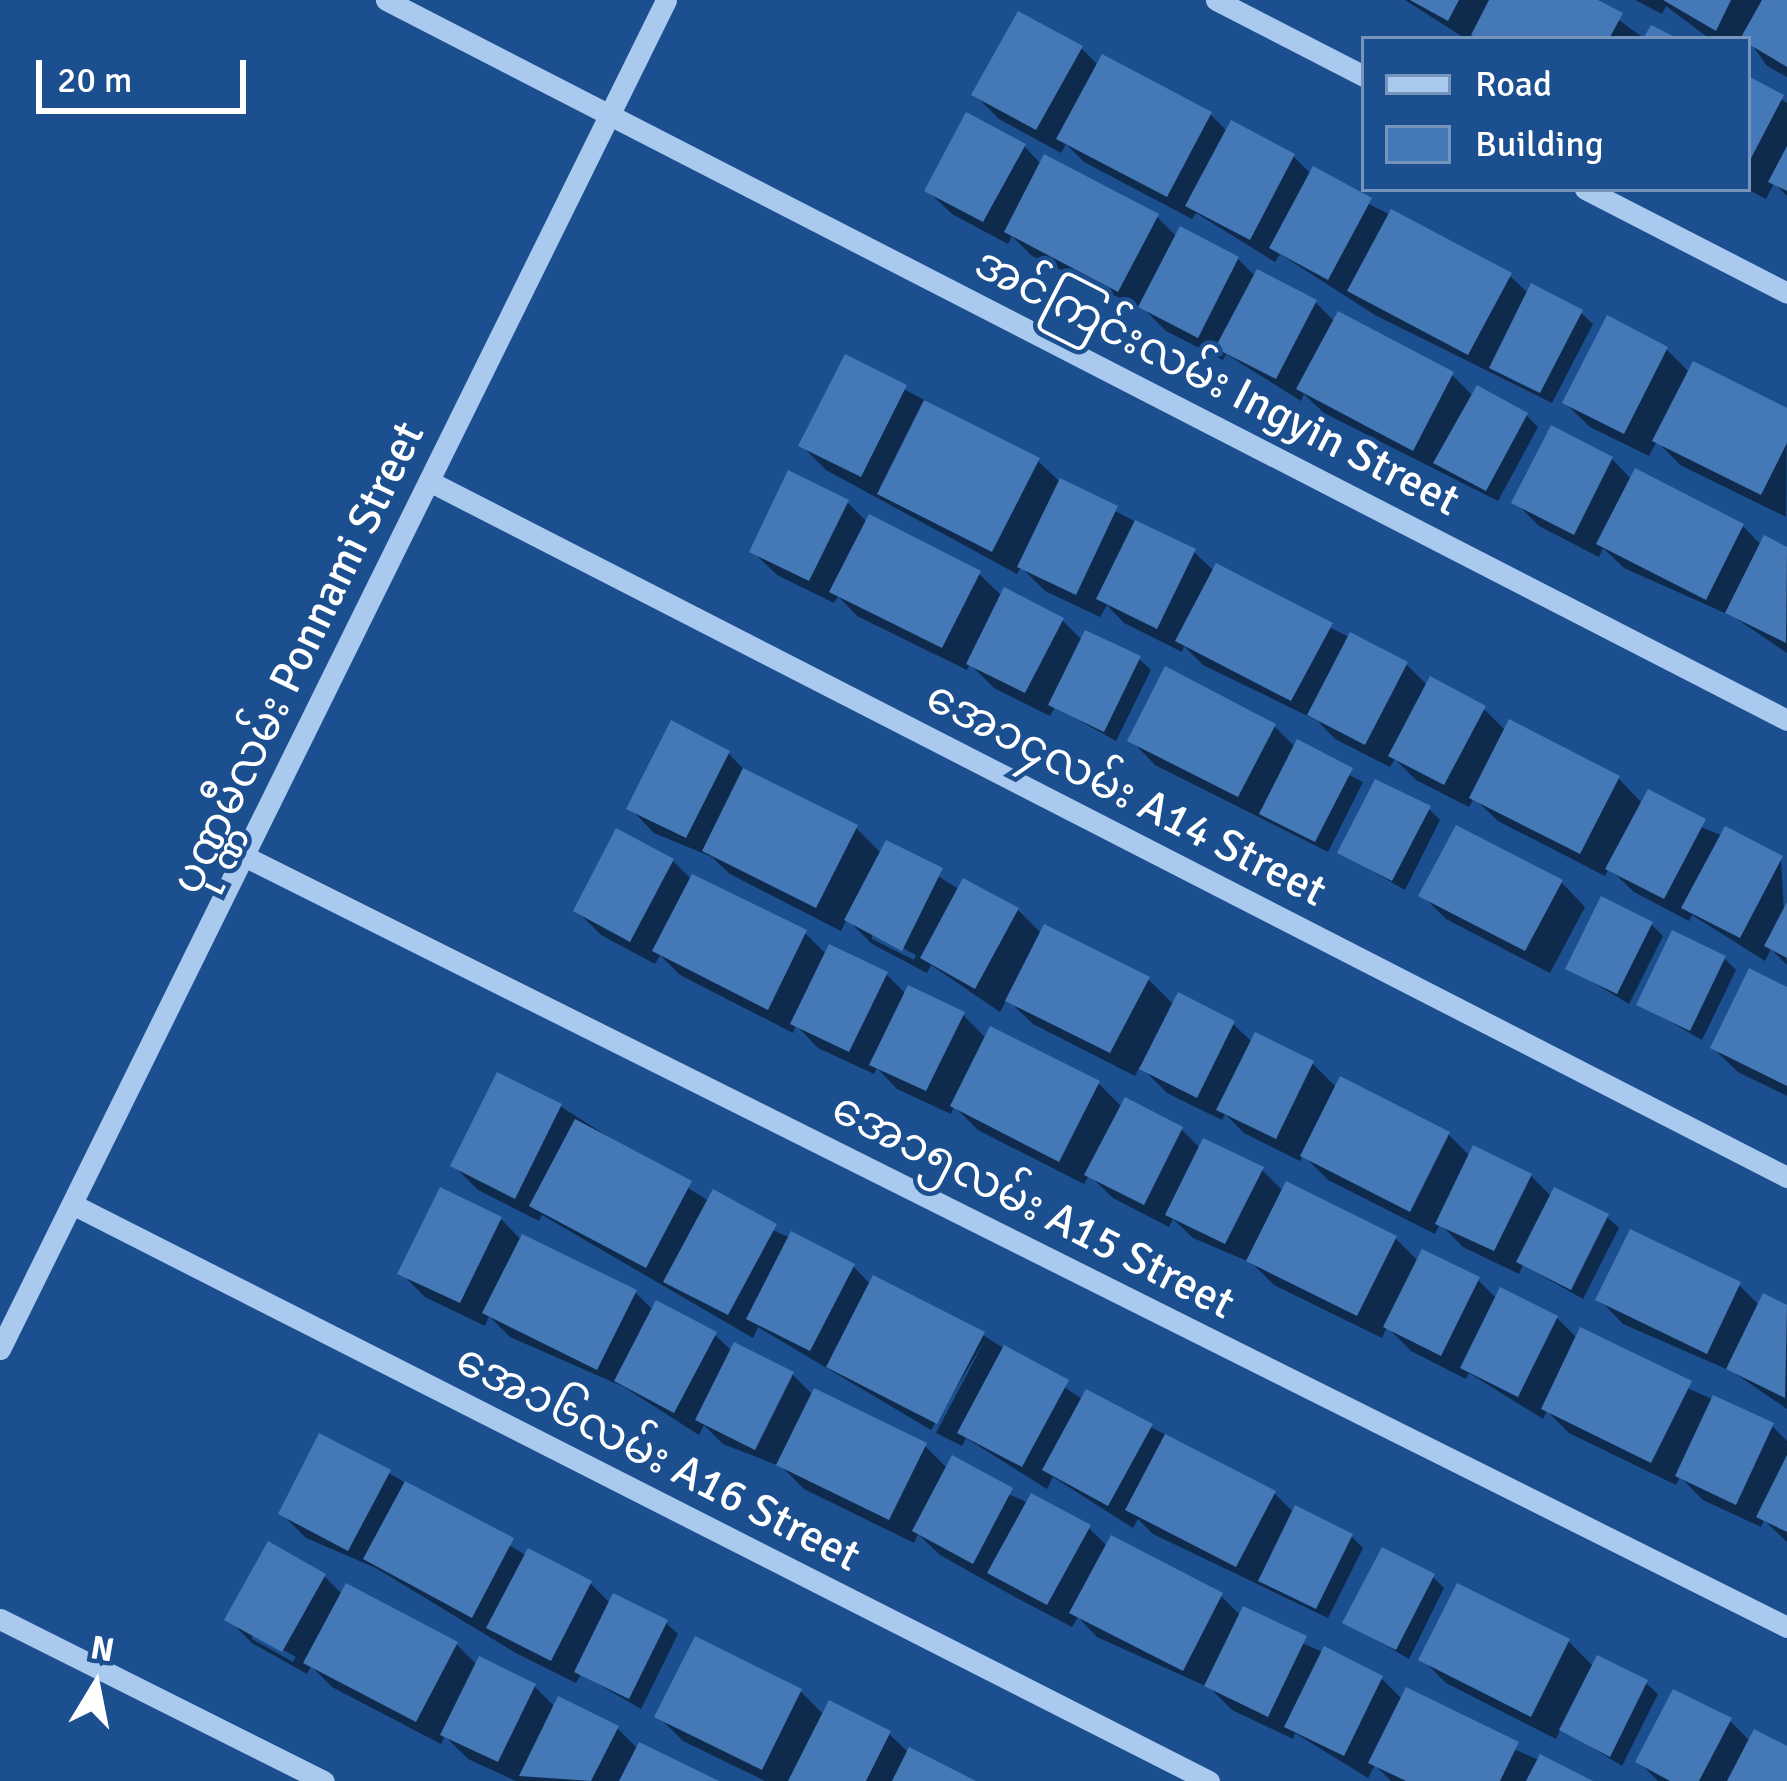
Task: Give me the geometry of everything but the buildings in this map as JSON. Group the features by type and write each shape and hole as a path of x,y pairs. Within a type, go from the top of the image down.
{"street":[{"name":"အင်ကြင်းလမ်း Ingyin Street","path":"386,0 1787,720"},
{"name":"ပုဏ္ဏမီလမ်း Ponnami Street","path":"0,1349 666,0"},
{"path":"1216,0 1361,74"},
{"path":"1591,192 1787,292"},
{"name":"အေ၁၄လမ်း A14 Street","path":"429,481 1787,1177"},
{"name":"အေ၁၅လမ်း A15 Street","path":"244,856 1787,1627"},
{"name":"အေ၁၆လမ်း A16 Street","path":"71,1204 1209,1781"},
{"path":"0,1619 324,1781"}]}
